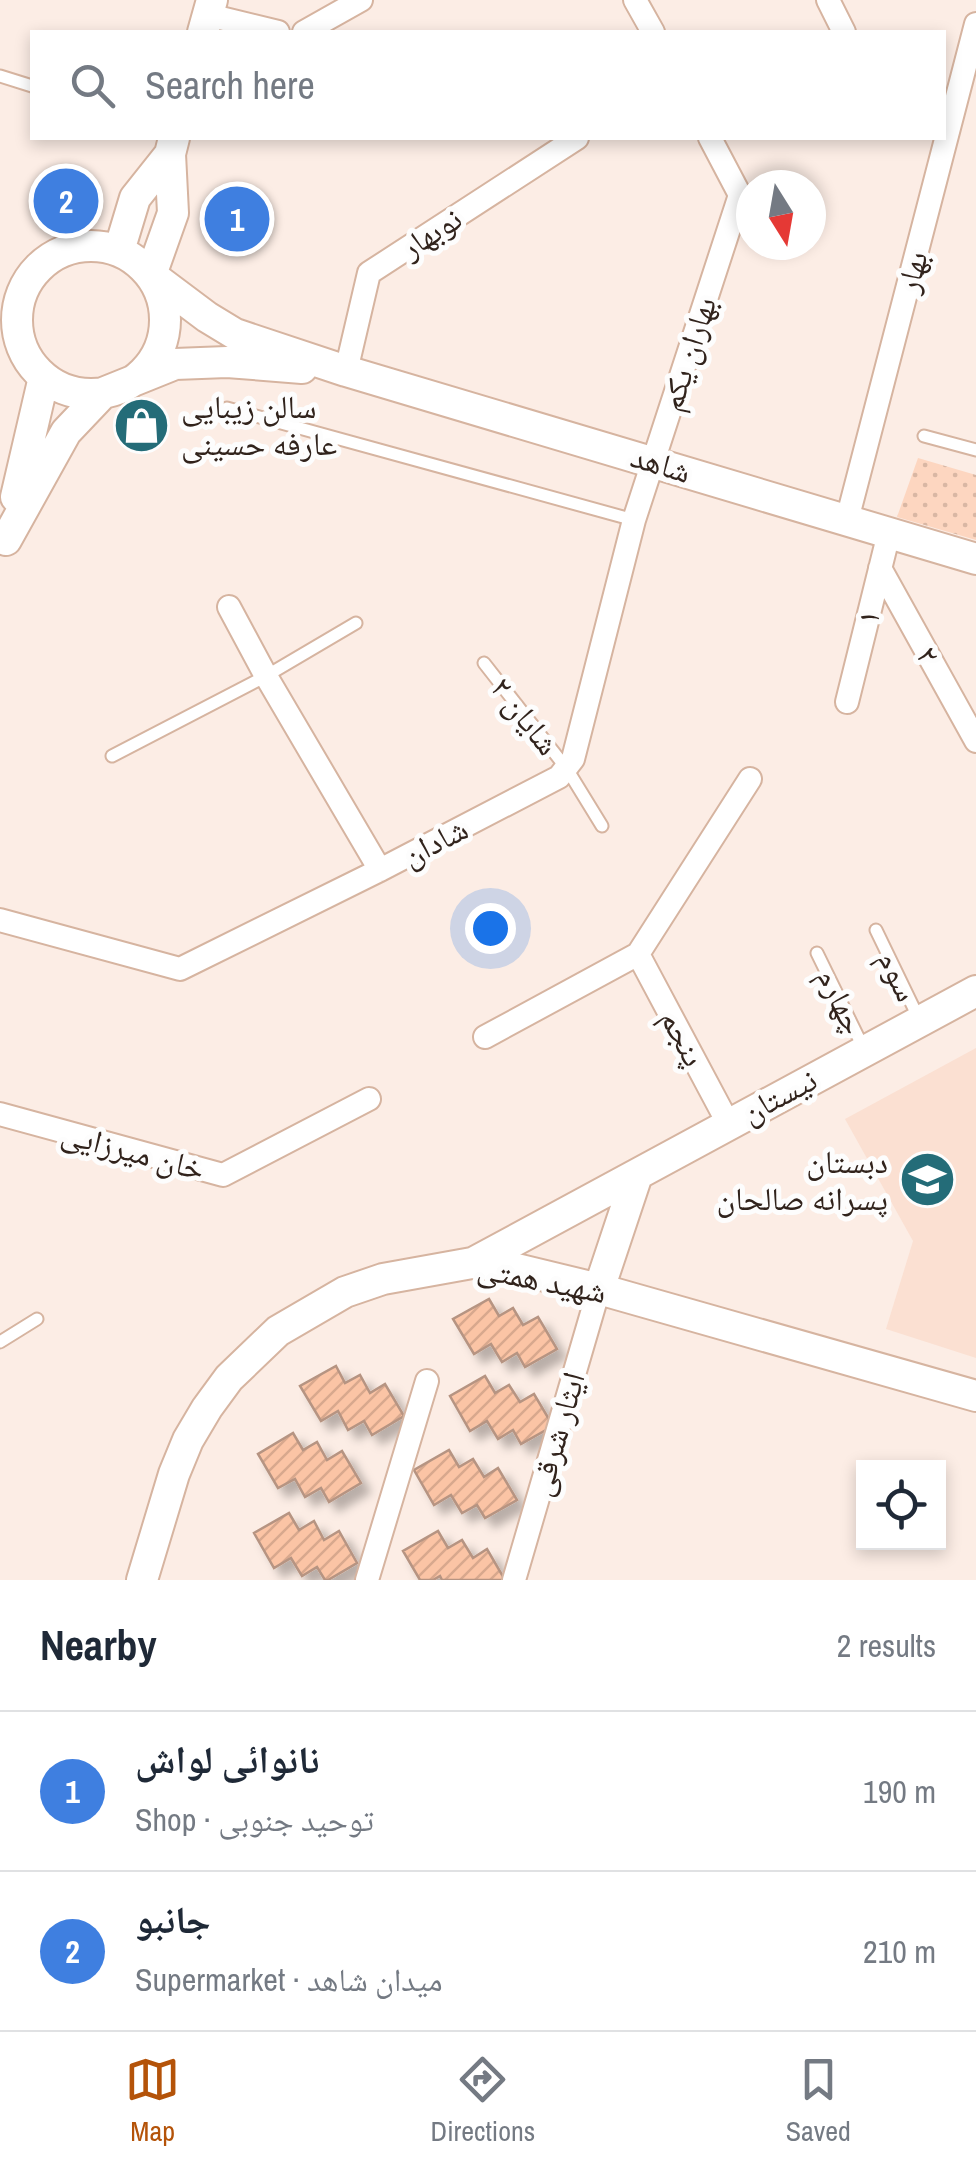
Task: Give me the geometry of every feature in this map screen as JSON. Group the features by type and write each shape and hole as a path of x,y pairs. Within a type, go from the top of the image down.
{"street":[{"path":"308,30 360,0"},
{"path":"635,0 652,30"},
{"path":"828,0 843,30"},
{"path":"208,16 269,30"},
{"name":"بهار","path":"946,139 976,24"},
{"name":"نوبهار","path":"346,371 369,273 574,140"},
{"name":"بهاران یکم","path":"654,462 740,194 711,140"},
{"name":"بهار","path":"847,520 946,140"},
{"path":"119,251 135,198 172,146"},
{"path":"24,369 62,388 103,393 127,385 147,369 160,347 166,323 162,298 151,275 173,213 172,146"},
{"path":"3,549 24,369 20,342 8,324 32,276 49,259 71,248 95,246 119,251 207,318 236,334 346,371"},
{"path":"132,380 175,364 346,371"},
{"name":"شاهد","path":"346,371 976,559"},
{"path":"3,549 66,432 103,393"},
{"path":"566,769 573,758 634,520 654,462"},
{"path":"0,491 3,549"},
{"name":"۱","path":"847,702 889,533"},
{"name":"۲","path":"880,568 976,742"},
{"path":"229,606 380,870"},
{"name":"شادان","path":"0,920 180,969 560,777 566,769"},
{"path":"486,1037 638,954 750,779"},
{"name":"پنجم","path":"638,954 728,1122"},
{"name":"نيستان","path":"472,1263 976,991"},
{"name":"خان میرزایی","path":"0,1114 223,1175 369,1098"},
{"path":"599,1289 637,1175"},
{"name":"شهید همتی","path":"142,1580 174,1474 188,1440 218,1393 278,1330 345,1292 384,1279 472,1263 500,1264 976,1396"},
{"name":"ایثار شرقی","path":"514,1580 599,1289"},
{"path":"367,1580 427,1381"}],"lane":[{"path":"0,76 30,85"},
{"path":"227,408 634,520"},
{"path":"924,436 976,450"},
{"path":"112,756 266,676 356,622"},
{"name":"شایان ۲","path":"484,662 566,769 602,826"},
{"name":"سوم","path":"876,930 920,1021"},
{"name":"چهارم","path":"816,952 864,1050"},
{"path":"0,1342 37,1319"}],"shaded area":[{"path":"918,458 976,475 976,540 897,517"},
{"name":"دبستان پسرانه صالحان","path":"976,1048 976,1358 886,1329 913,1241 845,1119"}],"building":[{"path":"489,1299 499,1316 513,1308 523,1325 538,1317 557,1349 525,1367 517,1353 502,1362 491,1344 474,1354 453,1319"},
{"path":"336,1366 345,1383 360,1375 370,1393 385,1384 404,1416 372,1435 364,1421 348,1430 338,1411 321,1421 300,1386"},
{"path":"485,1376 495,1393 509,1385 520,1402 534,1394 553,1426 521,1444 513,1430 498,1439 487,1421 470,1431 450,1396"},
{"path":"293,1433 303,1450 317,1442 327,1460 342,1451 361,1483 329,1502 321,1488 305,1497 295,1479 278,1488 258,1454"},
{"path":"449,1450 459,1467 473,1459 484,1477 498,1468 517,1500 485,1518 477,1505 462,1513 451,1495 434,1505 414,1470"},
{"path":"289,1513 299,1530 314,1521 324,1540 339,1531 357,1563 328,1580 317,1567 302,1576 291,1558 274,1568 254,1533"},
{"path":"438,1531 448,1548 462,1540 473,1558 487,1549 505,1580 442,1580 440,1576 420,1580 403,1551"}],"place":[{"name":"جانبو","path":"66,201"},
{"name":"نانوائی لواش","path":"237,219"},
{"name":"سالن زیبایی عارفه حسینی","path":"142,425"},
{"name":"دبستان پسرانه صالحان","path":"927,1180"}]}
